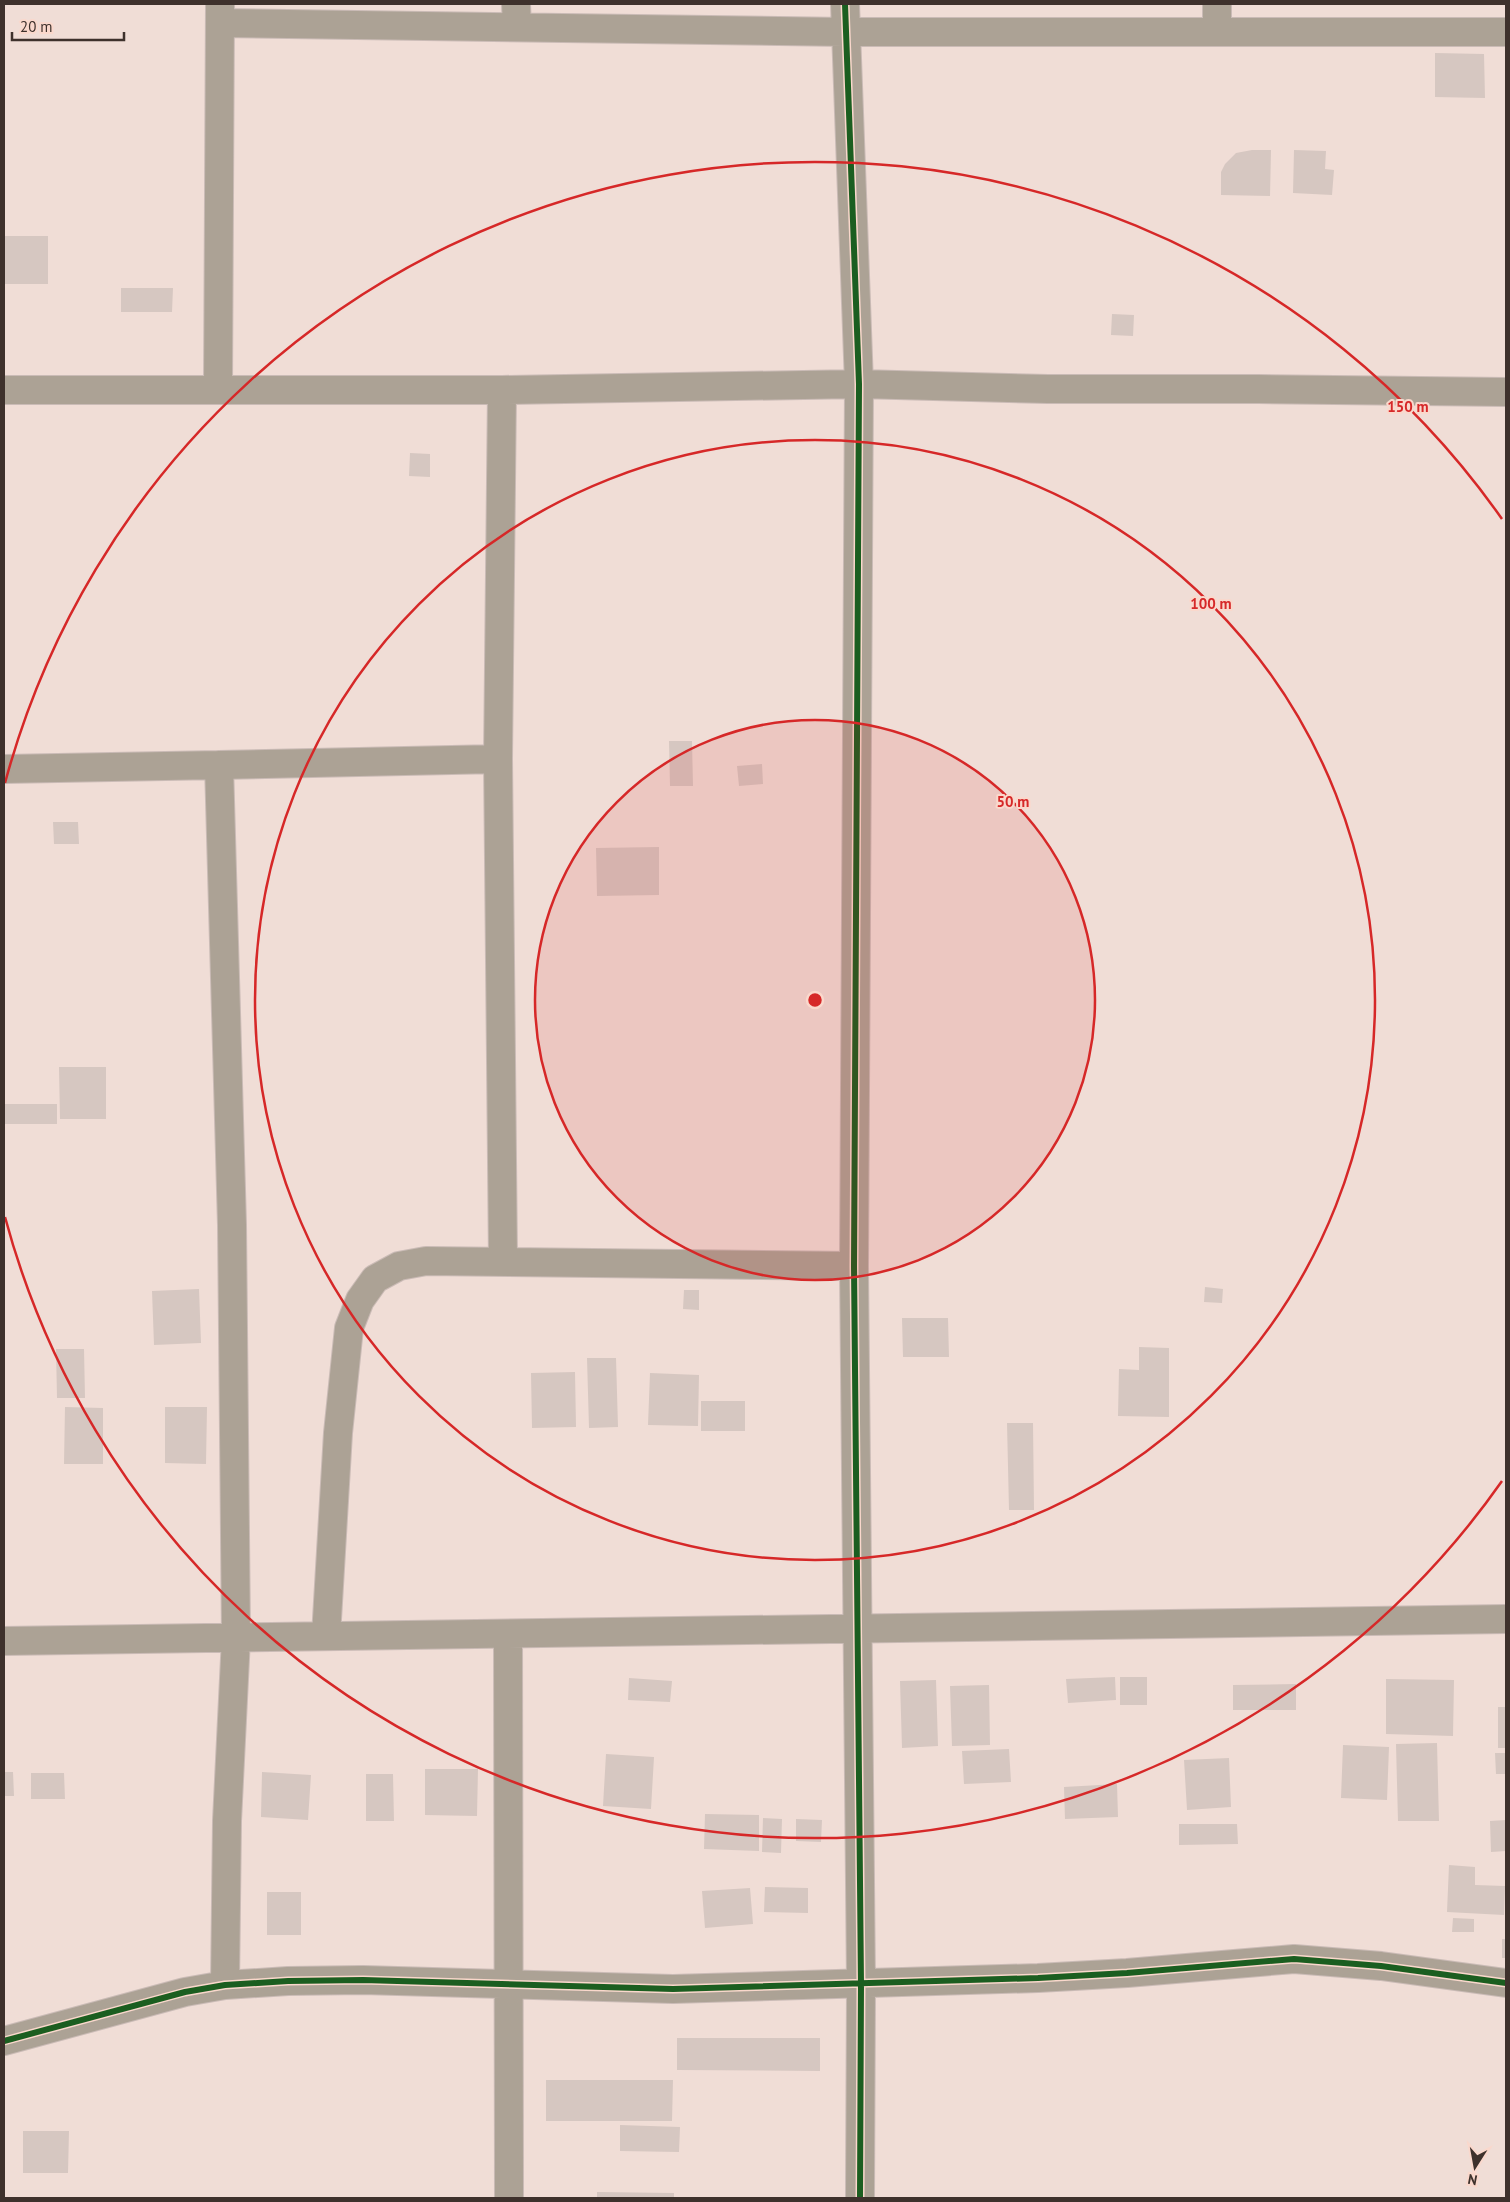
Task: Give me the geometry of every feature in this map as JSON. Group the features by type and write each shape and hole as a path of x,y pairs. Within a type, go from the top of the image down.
{"street":[{"path":"845,4 859,384 854,1266 856,1629 861,1984 860,2198"},
{"path":"1217,4 1217,32"},
{"path":"218,389 220,13 516,15 845,32 1506,32"},
{"path":"4,390 502,390 859,384 1048,389 1258,388 1506,392"},
{"path":"502,390 498,759 503,1261"},
{"path":"4,769 498,759"},
{"path":"219,765 232,1225 236,1638 227,1821 226,1984"},
{"path":"326,1636 338,1433 349,1328 360,1300 375,1279 398,1266 426,1261 854,1266"},
{"path":"4,1641 1506,1619"},
{"path":"508,1634 509,2198"},
{"path":"4,2041 112,2010 226,1984 363,1980 673,1989 861,1984 1127,1973 1294,1960 1381,1966 1506,1983"}],"building":[{"path":"1435,53 1484,54 1485,98 1435,97"},
{"path":"1252,150 1271,150 1270,196 1221,195 1221,172 1225,164 1236,153"},
{"path":"1294,150 1326,151 1325,169 1334,170 1332,195 1293,193"},
{"path":"4,236 48,236 48,284 4,284"},
{"path":"121,288 173,288 172,312 121,312"},
{"path":"1112,314 1134,315 1133,336 1111,335"},
{"path":"410,453 430,454 430,477 409,476"},
{"path":"669,741 692,741 693,786 670,786"},
{"path":"762,764 763,784 739,786 737,766"},
{"path":"53,822 78,822 79,844 54,844"},
{"path":"659,847 659,895 597,896 596,848"},
{"path":"59,1067 106,1067 106,1119 60,1119"},
{"path":"4,1104 57,1104 57,1124 4,1124"},
{"path":"1205,1287 1223,1289 1222,1303 1204,1302"},
{"path":"199,1289 201,1343 154,1345 152,1291"},
{"path":"684,1290 699,1290 699,1310 683,1309"},
{"path":"902,1318 948,1318 949,1357 903,1357"},
{"path":"1139,1347 1169,1348 1169,1417 1118,1416 1119,1369 1139,1370"},
{"path":"56,1349 84,1349 85,1398 57,1398"},
{"path":"587,1358 616,1358 618,1427 589,1428"},
{"path":"575,1372 576,1427 532,1428 531,1373"},
{"path":"650,1373 699,1375 698,1426 648,1425"},
{"path":"701,1401 745,1401 745,1431 701,1431"},
{"path":"65,1407 103,1408 103,1464 64,1464"},
{"path":"165,1407 207,1407 206,1464 165,1463"},
{"path":"1007,1423 1033,1423 1034,1510 1009,1510"},
{"path":"1115,1677 1116,1700 1068,1703 1066,1679"},
{"path":"1120,1677 1147,1677 1147,1705 1120,1705"},
{"path":"629,1678 672,1681 670,1702 628,1700"},
{"path":"1386,1679 1454,1680 1453,1736 1386,1734"},
{"path":"936,1680 938,1746 902,1748 900,1681"},
{"path":"1296,1684 1296,1710 1233,1710 1233,1685"},
{"path":"989,1685 990,1745 952,1746 950,1686"},
{"path":"1498,1707 1506,1707 1506,1748 1498,1748"},
{"path":"1437,1743 1439,1821 1398,1821 1396,1744"},
{"path":"1343,1745 1389,1747 1387,1800 1341,1798"},
{"path":"1009,1749 1011,1782 964,1784 962,1751"},
{"path":"1495,1753 1506,1753 1506,1774 1496,1774"},
{"path":"606,1754 654,1757 651,1809 603,1806"},
{"path":"1229,1758 1231,1807 1187,1810 1184,1760"},
{"path":"425,1769 478,1769 477,1816 425,1815"},
{"path":"4,1772 13,1772 14,1796 4,1796"},
{"path":"262,1772 311,1775 308,1820 261,1817"},
{"path":"31,1773 64,1773 65,1799 31,1799"},
{"path":"366,1774 393,1774 394,1821 366,1821"},
{"path":"1117,1784 1118,1817 1065,1819 1064,1787"},
{"path":"705,1814 759,1815 759,1851 704,1849"},
{"path":"763,1818 782,1819 781,1853 762,1852"},
{"path":"796,1819 822,1820 821,1842 796,1841"},
{"path":"1506,1820 1506,1851 1491,1852 1490,1821"},
{"path":"1179,1824 1237,1824 1238,1844 1179,1845"},
{"path":"1449,1865 1475,1867 1475,1885 1505,1886 1504,1915 1447,1912"},
{"path":"765,1887 808,1888 808,1913 764,1912"},
{"path":"750,1888 753,1924 705,1928 702,1891"},
{"path":"267,1892 301,1892 301,1935 267,1935"},
{"path":"1453,1918 1474,1919 1474,1932 1452,1932"},
{"path":"1502,1939 1506,1939 1506,1958 1502,1958"},
{"path":"677,2038 820,2038 820,2071 677,2070"},
{"path":"546,2080 673,2080 672,2121 546,2121"},
{"path":"620,2125 680,2127 679,2152 620,2151"},
{"path":"23,2131 69,2131 68,2173 23,2173"},
{"path":"597,2192 674,2193 674,2198 597,2198"}],"cycle path":[{"path":"845,4 859,384 854,1266 861,1984 860,2198"},
{"path":"4,2041 185,1992 225,1985 288,1981 363,1980 673,1989 1038,1978 1127,1973 1294,1959 1381,1966 1506,1983"}]}
